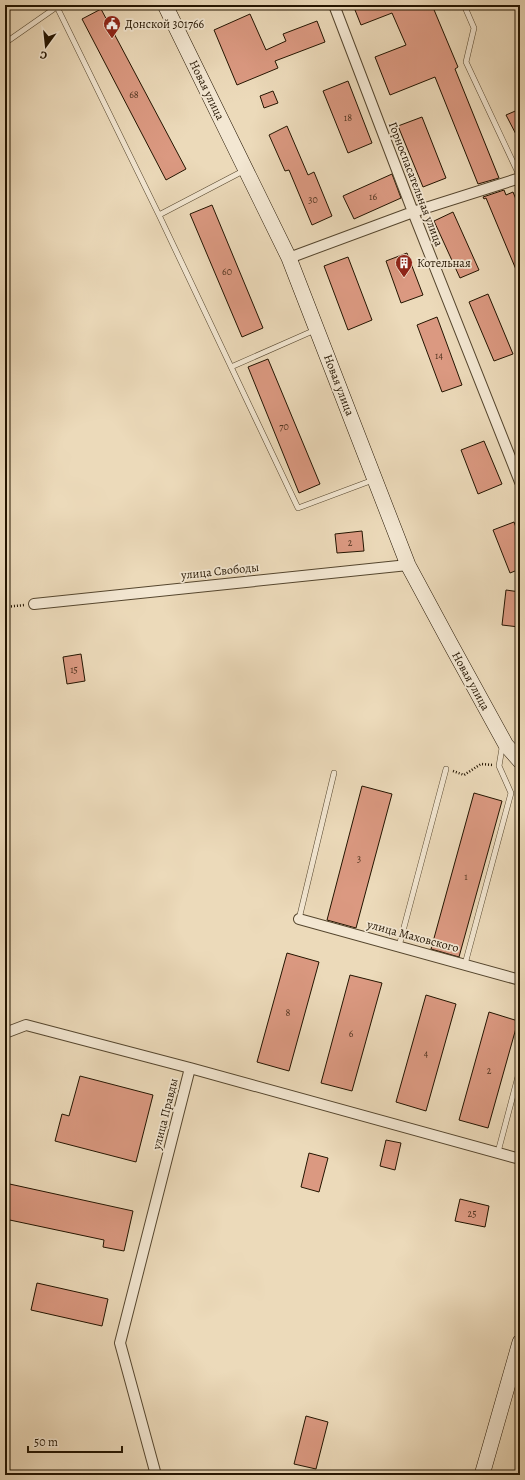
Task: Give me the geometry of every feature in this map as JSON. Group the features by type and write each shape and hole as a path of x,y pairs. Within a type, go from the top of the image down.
{"main road":[{"name":"Новая улица","path":"165,5 289,258 376,479 408,565 506,745 520,761"},
{"path":"482,1475 520,1342"}],"street":[{"name":"Горноспасательная улица","path":"334,5 413,212 520,482"},
{"path":"289,258 413,212 520,177"},
{"name":"улица Свободы","path":"34,604 408,565"},
{"name":"улица Маховского","path":"299,919 520,980"},
{"path":"5,1033 26,1025 190,1068"},
{"name":"улица Правды","path":"156,1475 120,1343 190,1068 520,1159"}],"lane":[{"path":"464,5 474,28 466,62 520,177"},
{"path":"5,43 58,6 298,508 376,479"},
{"path":"159,215 246,170"},
{"path":"231,367 317,329"},
{"path":"465,964 511,793 499,766 502,748 506,745"},
{"path":"399,946 446,769"},
{"path":"299,919 334,773"},
{"path":"498,1152 520,1069"}],"path":[{"path":"5,607 34,604"},
{"path":"446,769 464,774 481,764 499,766"}],"building":[{"path":"353,5 432,5 458,67 455,69 499,178 478,184 435,77 390,95 375,57 406,45 392,13 361,25"},
{"path":"101,9 186,169 166,180 82,19"},
{"path":"250,14 266,50 286,41 283,34 317,21 325,42 275,61 278,68 237,85 214,30"},
{"path":"348,81 372,143 348,153 323,91"},
{"path":"273,91 278,103 264,108 260,96"},
{"path":"520,109 520,142 506,115"},
{"path":"422,117 446,178 423,187 398,126"},
{"path":"287,126 308,175 314,172 332,216 312,225 289,170 285,171 269,135"},
{"path":"392,174 401,198 354,219 343,196"},
{"path":"504,190 506,195 513,192 520,209 520,279 486,198 484,199 483,197"},
{"path":"212,205 263,328 242,337 190,214"},
{"path":"453,212 479,270 460,278 434,221"},
{"name":"Котельная","path":"407,253 423,295 401,303 386,261"},
{"path":"348,257 372,320 348,330 324,266"},
{"path":"488,294 513,354 494,361 469,302"},
{"path":"437,317 462,385 442,392 417,325"},
{"path":"268,359 320,484 299,493 248,367"},
{"path":"484,441 502,484 478,494 461,450"},
{"path":"514,522 520,538 520,569 510,573 493,530"},
{"path":"362,531 364,551 337,553 335,534"},
{"path":"506,590 520,592 519,627 502,625"},
{"path":"81,654 85,681 67,684 63,657"},
{"path":"362,786 392,794 356,928 327,920"},
{"path":"474,793 502,801 459,957 431,949"},
{"path":"287,953 319,962 289,1071 257,1062"},
{"path":"350,975 382,983 352,1091 321,1083"},
{"path":"426,995 456,1004 426,1111 396,1102"},
{"path":"489,1012 518,1021 488,1128 459,1120"},
{"path":"80,1076 153,1095 136,1162 55,1141 62,1114 69,1116"},
{"path":"386,1140 401,1143 395,1170 380,1166"},
{"path":"309,1153 328,1158 319,1192 301,1187"},
{"path":"5,1183 133,1211 124,1251 103,1247 104,1240 5,1219"},
{"path":"460,1199 489,1206 485,1227 455,1221"},
{"path":"37,1283 108,1299 102,1326 31,1310"},
{"path":"306,1416 328,1422 316,1469 294,1464"}],"place":[{"name":"Донской 301766","path":"112,39"},
{"name":"Котельная","path":"404,278"}]}
